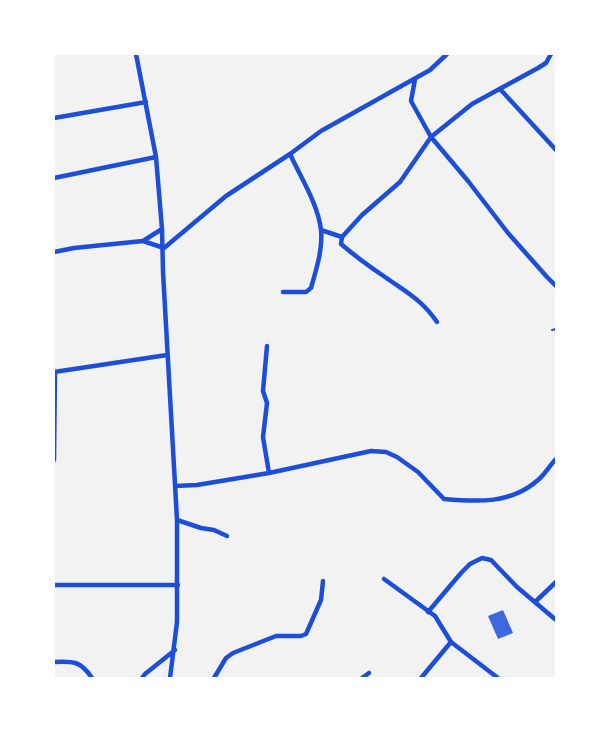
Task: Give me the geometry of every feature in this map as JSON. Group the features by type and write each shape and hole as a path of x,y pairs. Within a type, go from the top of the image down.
{"street":[{"path":"136,54 156,157 164,248 163,272 167,355 178,520 175,650 170,678"},
{"path":"164,248 226,196 321,131 430,70 448,54"},
{"path":"437,322 428,308 413,295 359,259 342,244 342,237 362,215 400,182 431,137 472,104 546,63 550,54"},
{"path":"415,79 411,100 431,137 508,233 556,286"},
{"path":"500,89 556,150"},
{"path":"54,118 146,102"},
{"path":"283,292 306,292 312,288 321,244 321,230 317,214 290,154"},
{"path":"54,178 156,157"},
{"path":"143,241 162,230"},
{"path":"321,230 342,237"},
{"path":"54,252 74,248 143,241 164,248"},
{"path":"267,346 263,391 267,403 263,437 269,473"},
{"path":"54,460 54,372 167,355"},
{"path":"175,486 197,485 269,473 371,451 386,452 418,472 444,499 480,502 504,498 527,488 539,479 556,459"},
{"path":"178,520 228,536"},
{"path":"428,612 461,573 470,564 482,558 491,560 517,587 556,620"},
{"path":"384,579 435,616 452,642 498,678"},
{"path":"214,678 226,658 233,653 276,636 301,636 306,634 321,600 323,581"},
{"path":"535,602 556,582"},
{"path":"54,585 178,585"},
{"path":"420,678 452,642"},
{"path":"142,678 175,650"},
{"path":"54,662 70,662 85,667 92,678"},
{"path":"362,678 369,673"}],"lane":[{"path":"552,330 556,329"}],"building":[{"path":"503,610 513,633 498,639 488,616"}]}
